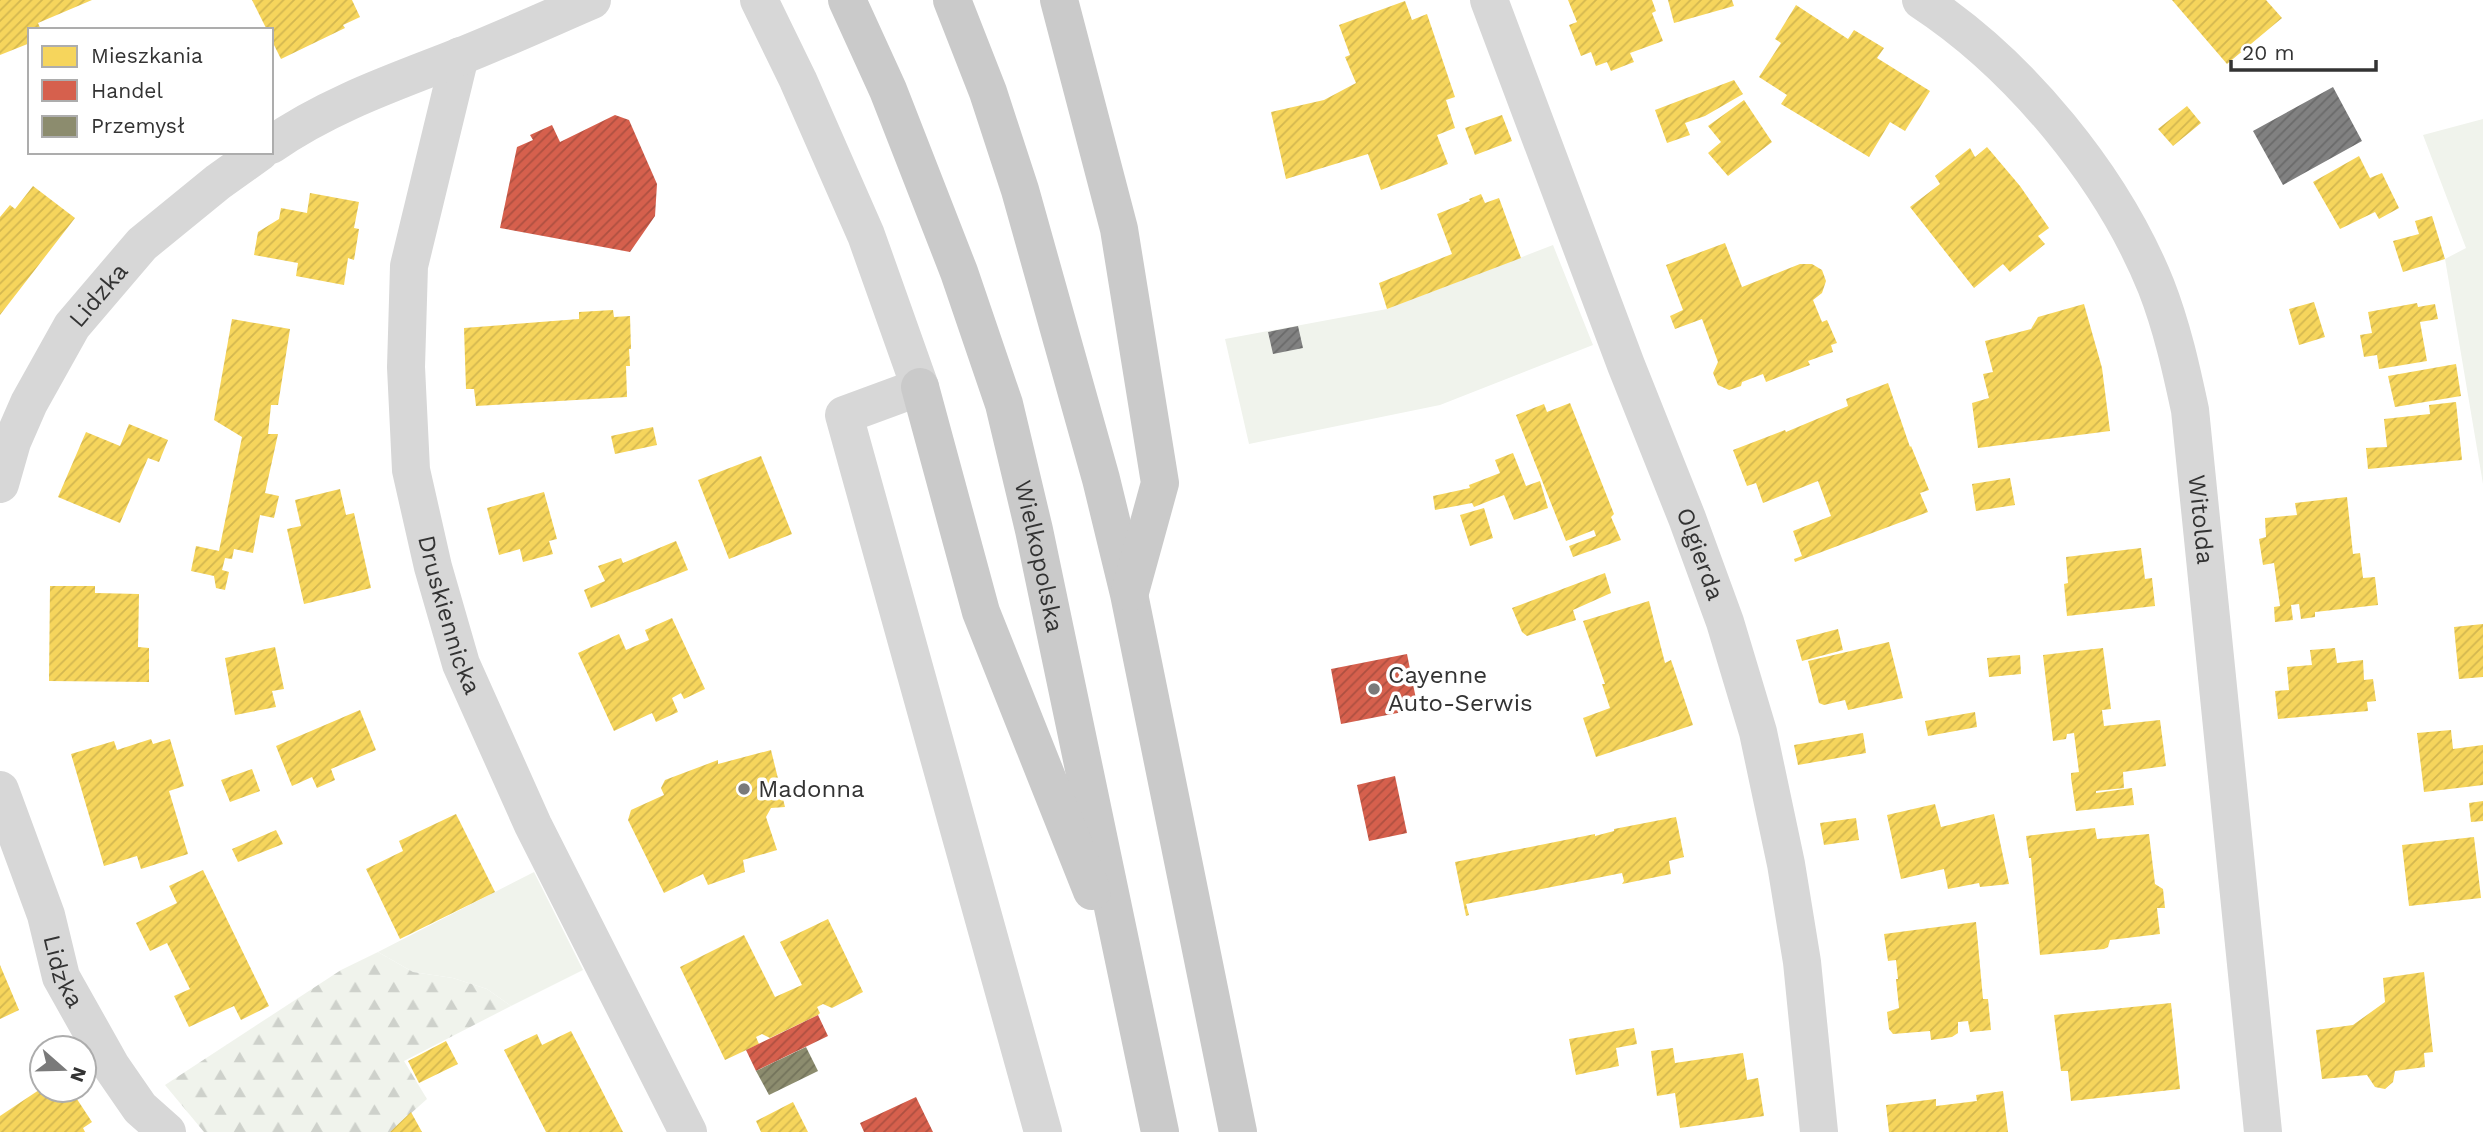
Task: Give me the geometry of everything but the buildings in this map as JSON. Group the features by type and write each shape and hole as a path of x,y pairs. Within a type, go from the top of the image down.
{"main road":[{"name":"Wielkopolska","path":"847,0 902,126 959,272 1004,404 1034,530 1160,1132"},
{"path":"952,0 988,92 1020,190 1101,480 1129,594 1238,1132"},
{"path":"1059,0 1119,229 1160,483 1129,594"},
{"path":"920,387 981,611 1132,991"}],"street":[{"path":"273,144 300,125 391,83 592,0"},
{"path":"759,0 798,80 866,235 920,387 844,415 1043,1132"},
{"name":"Olgierda","path":"1489,0 1616,341 1687,518 1725,622 1758,732 1786,864 1802,962 1819,1132"},
{"name":"Witolda","path":"1921,0 1997,61 2054,120 2096,174 2133,237 2156,286 2178,352 2190,410 2263,1132"},
{"name":"Druskiennicka","path":"460,56 409,265 406,367 411,470 433,568 461,664 533,825 688,1132"},
{"name":"Lidzka","path":"0,484 12,442 29,403 72,326 142,244 257,154"},
{"name":"Lidzka","path":"0,790 46,915 61,977 140,1108 167,1132"}],"green space":[{"path":"2483,119 2483,484 2445,259 2466,248 2423,135"},
{"path":"1553,245 1593,345 1440,405 1249,444 1225,339 1387,309"},
{"path":"534,872 583,970 511,1006 487,989 453,978 413,972 378,952"},
{"path":"378,952 413,972 453,978 487,989 511,1006 404,1061 427,1099 390,1132 204,1132 165,1085 341,970"}],"place":[{"name":"Cayenne Auto-Serwis","path":"1374,689"},
{"name":"Madonna","path":"744,789"}]}
